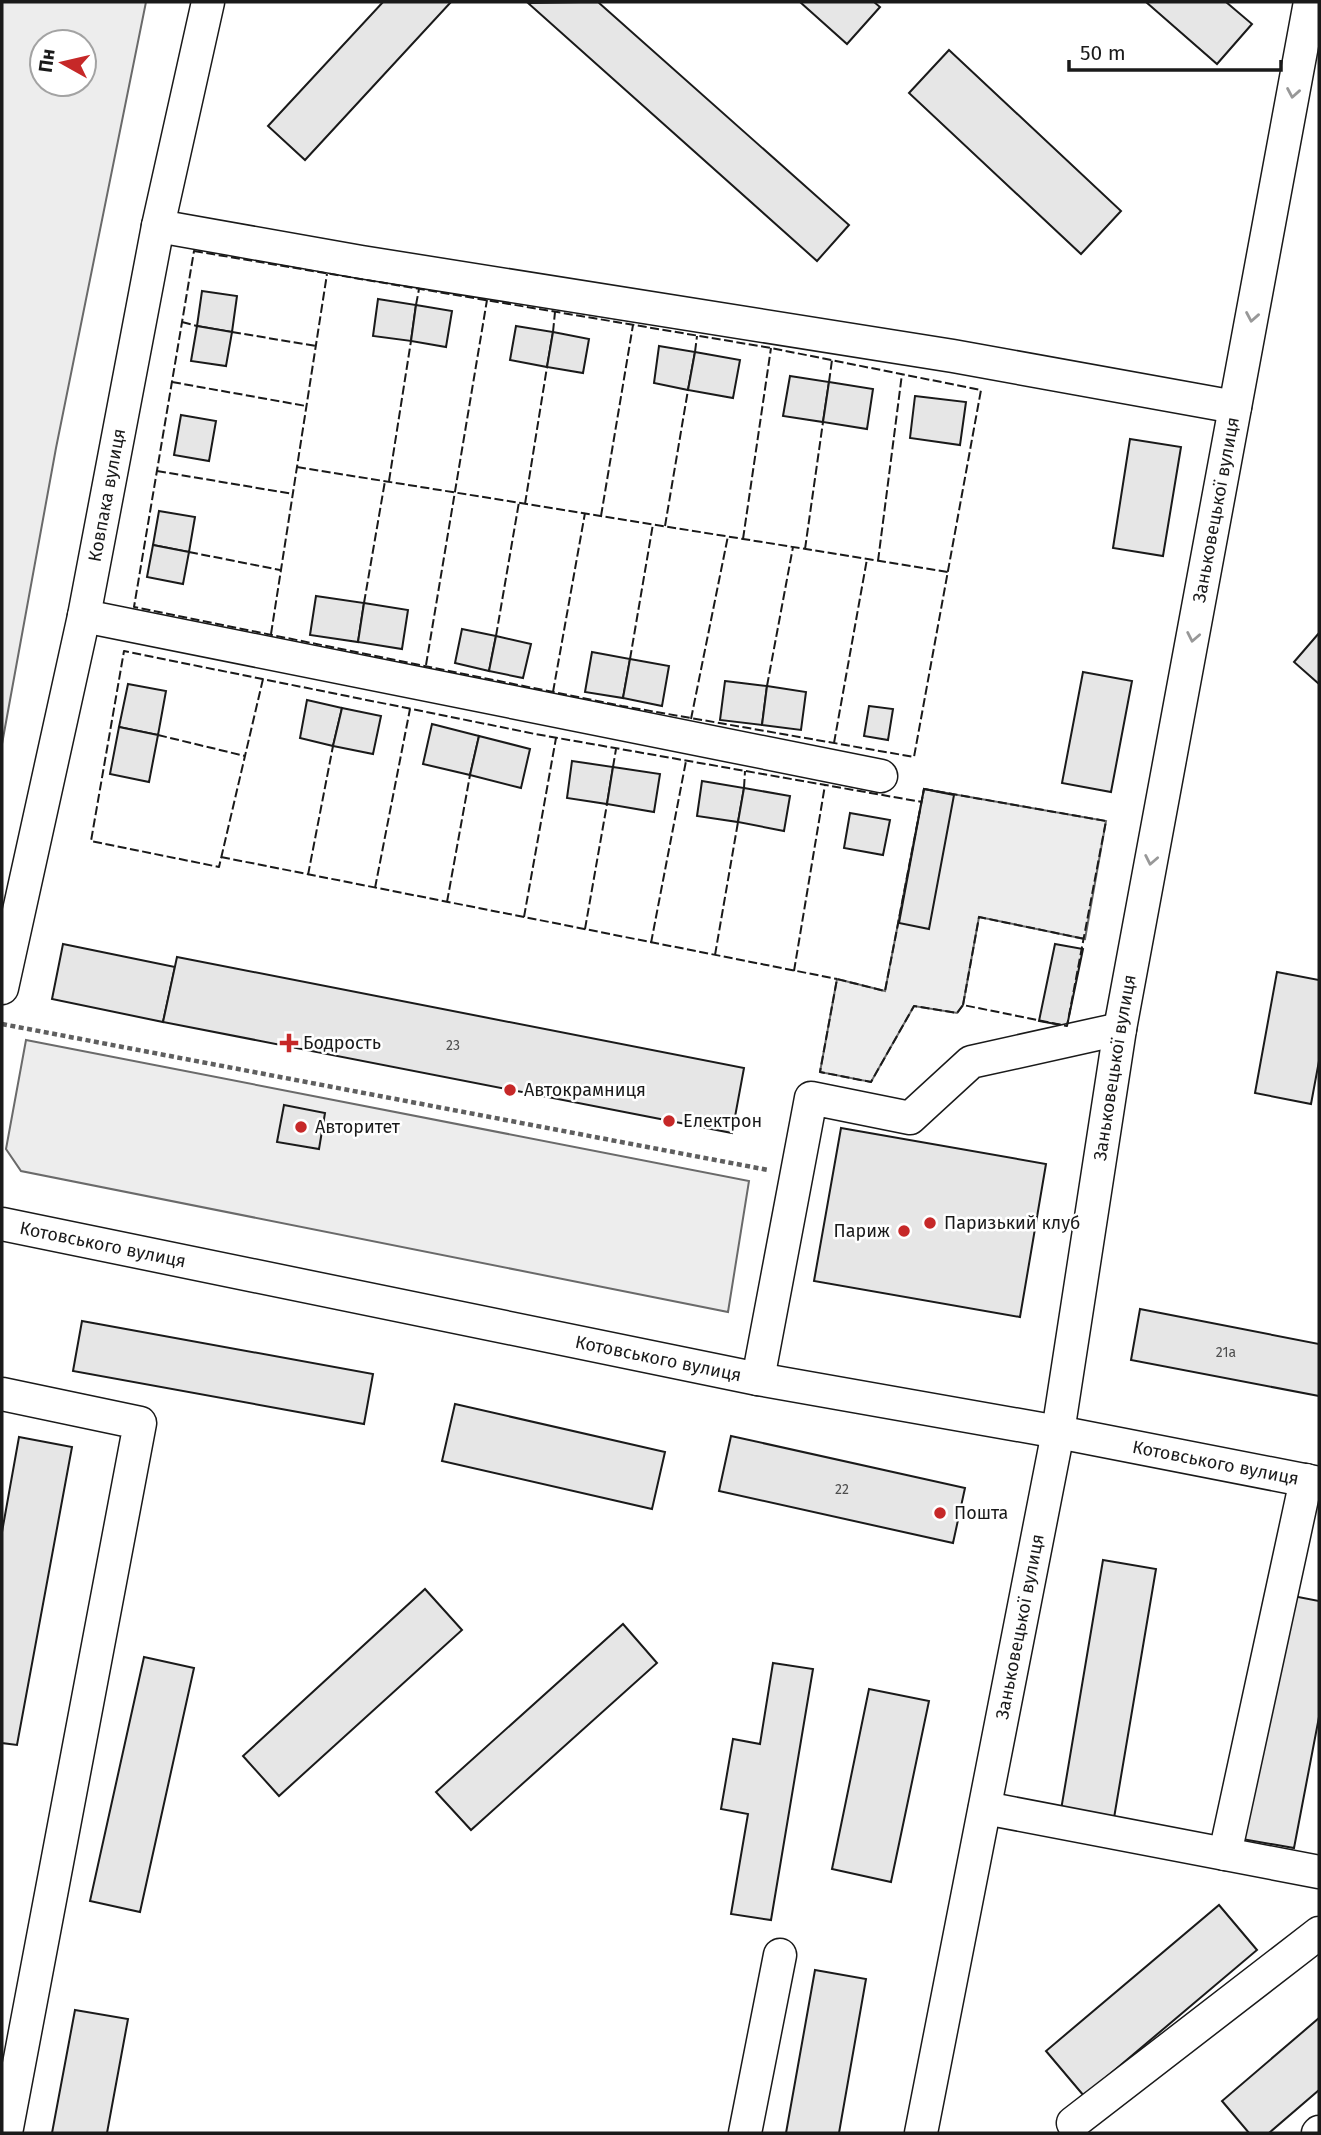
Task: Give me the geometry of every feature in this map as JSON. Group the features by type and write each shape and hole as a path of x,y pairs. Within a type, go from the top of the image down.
{"street":[{"name":"Ковпака вулиця","path":"2,988 83,616 158,226 208,2"},
{"name":"Заньковецької вулиця","path":"921,2133 1058,1432 1120,1029 1310,2"},
{"path":"158,226 361,262 953,356 1235,407"},
{"path":"83,616 881,776"},
{"path":"758,1380 811,1098 910,1118 971,1062 1120,1029"},
{"name":"Котовського вулиця","path":"2,1224 758,1380 1058,1432 1313,1482"},
{"path":"2,1394 140,1423 6,2133"},
{"path":"1225,1854 1313,1482"},
{"path":"985,1808 1319,1872"},
{"path":"1073,2123 1319,1933"},
{"path":"745,2133 780,1955"}],"path":[{"path":"2,1024 796,1175"}],"shaded area":[{"path":"2,2 146,2 56,448 2,744"},
{"path":"924,789 1106,821 1085,939 979,917 963,1005 957,1013 914,1006 871,1082 820,1072 837,979 885,991"},
{"path":"26,1040 749,1181 728,1312 21,1171 6,1149"}],"building":[{"path":"383,2 451,2 305,160 268,126"},
{"path":"598,2 849,225 817,261 528,3"},
{"path":"800,2 874,2 880,7 847,44"},
{"path":"1146,2 1226,2 1252,24 1217,64"},
{"path":"949,50 1121,211 1081,254 909,93"},
{"path":"202,291 237,296 232,332 197,326"},
{"path":"378,299 416,305 411,341 373,336"},
{"path":"416,305 452,311 446,347 411,341"},
{"path":"197,326 232,332 226,366 191,361"},
{"path":"516,326 553,332 547,367 510,360"},
{"path":"553,332 589,339 583,373 547,367"},
{"path":"659,346 695,352 688,390 654,383"},
{"path":"695,352 740,360 733,398 688,390"},
{"path":"790,376 829,382 823,422 783,416"},
{"path":"829,382 873,389 867,429 823,422"},
{"path":"915,396 966,402 960,445 910,438"},
{"path":"181,415 216,421 209,461 174,455"},
{"path":"1130,439 1181,447 1163,556 1113,548"},
{"path":"159,511 195,517 189,552 153,545"},
{"path":"153,545 189,552 183,584 147,577"},
{"path":"316,596 364,603 358,642 310,635"},
{"path":"364,603 408,610 402,649 358,642"},
{"path":"462,629 496,636 489,671 455,663"},
{"path":"1319,633 1319,684 1294,662"},
{"path":"496,636 531,644 523,678 489,671"},
{"path":"592,652 630,659 623,698 585,692"},
{"path":"630,659 669,666 662,706 623,698"},
{"path":"1083,672 1132,681 1111,792 1062,783"},
{"path":"725,681 767,686 762,725 720,720"},
{"path":"128,684 166,691 158,735 119,727"},
{"path":"767,686 806,692 801,730 762,725"},
{"path":"307,700 342,708 333,746 300,738"},
{"path":"869,706 893,709 888,740 864,736"},
{"path":"342,708 381,716 373,754 333,746"},
{"path":"432,724 479,736 470,775 423,764"},
{"path":"119,727 158,735 149,782 110,774"},
{"path":"479,736 530,749 521,788 470,775"},
{"path":"572,761 613,767 607,804 567,798"},
{"path":"613,767 660,774 654,812 607,804"},
{"path":"702,781 744,788 738,822 697,816"},
{"path":"744,788 790,796 784,831 738,822"},
{"path":"924,789 954,795 929,929 899,923"},
{"path":"850,813 890,820 883,855 844,848"},
{"path":"63,944 175,967 163,1022 52,999"},
{"path":"1055,944 1083,949 1067,1026 1039,1021"},
{"path":"177,957 744,1068 732,1133 163,1022"},
{"path":"1277,972 1319,980 1319,1061 1311,1104 1255,1093"},
{"name":"Авторитет","path":"284,1105 325,1113 319,1149 277,1142"},
{"name":"Паризький клуб","path":"841,1128 1046,1164 1020,1317 814,1281"},
{"path":"1140,1309 1319,1344 1319,1396 1131,1360"},
{"path":"82,1321 373,1374 364,1424 73,1371"},
{"path":"455,1404 665,1452 652,1509 442,1461"},
{"path":"731,1436 965,1488 953,1543 719,1491"},
{"path":"19,1437 72,1447 17,1745 2,1743 2,1532"},
{"path":"1103,1560 1156,1569 1114,1818 1061,1810"},
{"path":"425,1589 462,1630 279,1796 243,1756"},
{"path":"1288,1595 1319,1601 1319,1717 1294,1848 1242,1839"},
{"path":"623,1624 657,1663 471,1830 436,1792"},
{"path":"144,1657 194,1668 140,1912 90,1901"},
{"path":"773,1663 813,1669 771,1920 731,1914 748,1814 721,1809 733,1739 760,1744"},
{"path":"869,1689 929,1701 891,1882 832,1869"},
{"path":"1219,1905 1257,1950 1084,2096 1046,2051"},
{"path":"815,1970 866,1979 839,2133 786,2133"},
{"path":"75,2010 128,2019 107,2133 52,2133"},
{"path":"1319,2018 1319,2090 1269,2133 1249,2133 1222,2101"}],"fence":[{"path":"194,251 771,348 981,390 914,757 622,706 134,607 194,251"},
{"path":"271,634 327,274"},
{"path":"416,305 419,289"},
{"path":"426,665 487,300"},
{"path":"553,332 555,312"},
{"path":"182,322 197,326"},
{"path":"601,516 633,325"},
{"path":"232,332 316,346"},
{"path":"695,352 697,336"},
{"path":"389,481 411,341"},
{"path":"743,539 771,348"},
{"path":"829,382 832,360"},
{"path":"525,504 547,367"},
{"path":"878,561 902,374"},
{"path":"172,382 306,406"},
{"path":"665,526 688,390"},
{"path":"805,549 823,422"},
{"path":"297,467 948,572"},
{"path":"157,471 293,494"},
{"path":"364,603 385,481"},
{"path":"496,636 519,502"},
{"path":"553,692 585,513"},
{"path":"630,659 653,524"},
{"path":"691,719 728,536"},
{"path":"767,686 793,547"},
{"path":"189,552 280,570"},
{"path":"834,743 867,559"},
{"path":"263,679 219,867 91,841 124,651 227,672 278,682 535,734 922,802"},
{"path":"375,888 410,709"},
{"path":"158,735 245,756"},
{"path":"524,917 556,738"},
{"path":"308,875 333,746"},
{"path":"613,767 616,749"},
{"path":"651,943 686,761"},
{"path":"744,788 745,771"},
{"path":"447,902 470,775"},
{"path":"794,971 825,785"},
{"path":"924,789 1106,821 1067,1026 963,1005 957,1013 914,1006 871,1082 820,1072 837,979 885,991 924,789"},
{"path":"585,929 607,804"},
{"path":"715,955 738,822"},
{"path":"221,857 837,979"},
{"path":"963,1005 979,917 1085,939"}],"place":[{"name":"Бодрость","path":"289,1043"},
{"name":"Автокрамниця","path":"510,1090"},
{"name":"Електрон","path":"669,1121"},
{"name":"Авторитет","path":"301,1127"},
{"name":"Паризький клуб","path":"930,1223"},
{"name":"Париж","path":"904,1231"},
{"name":"Пошта","path":"940,1513"}]}
